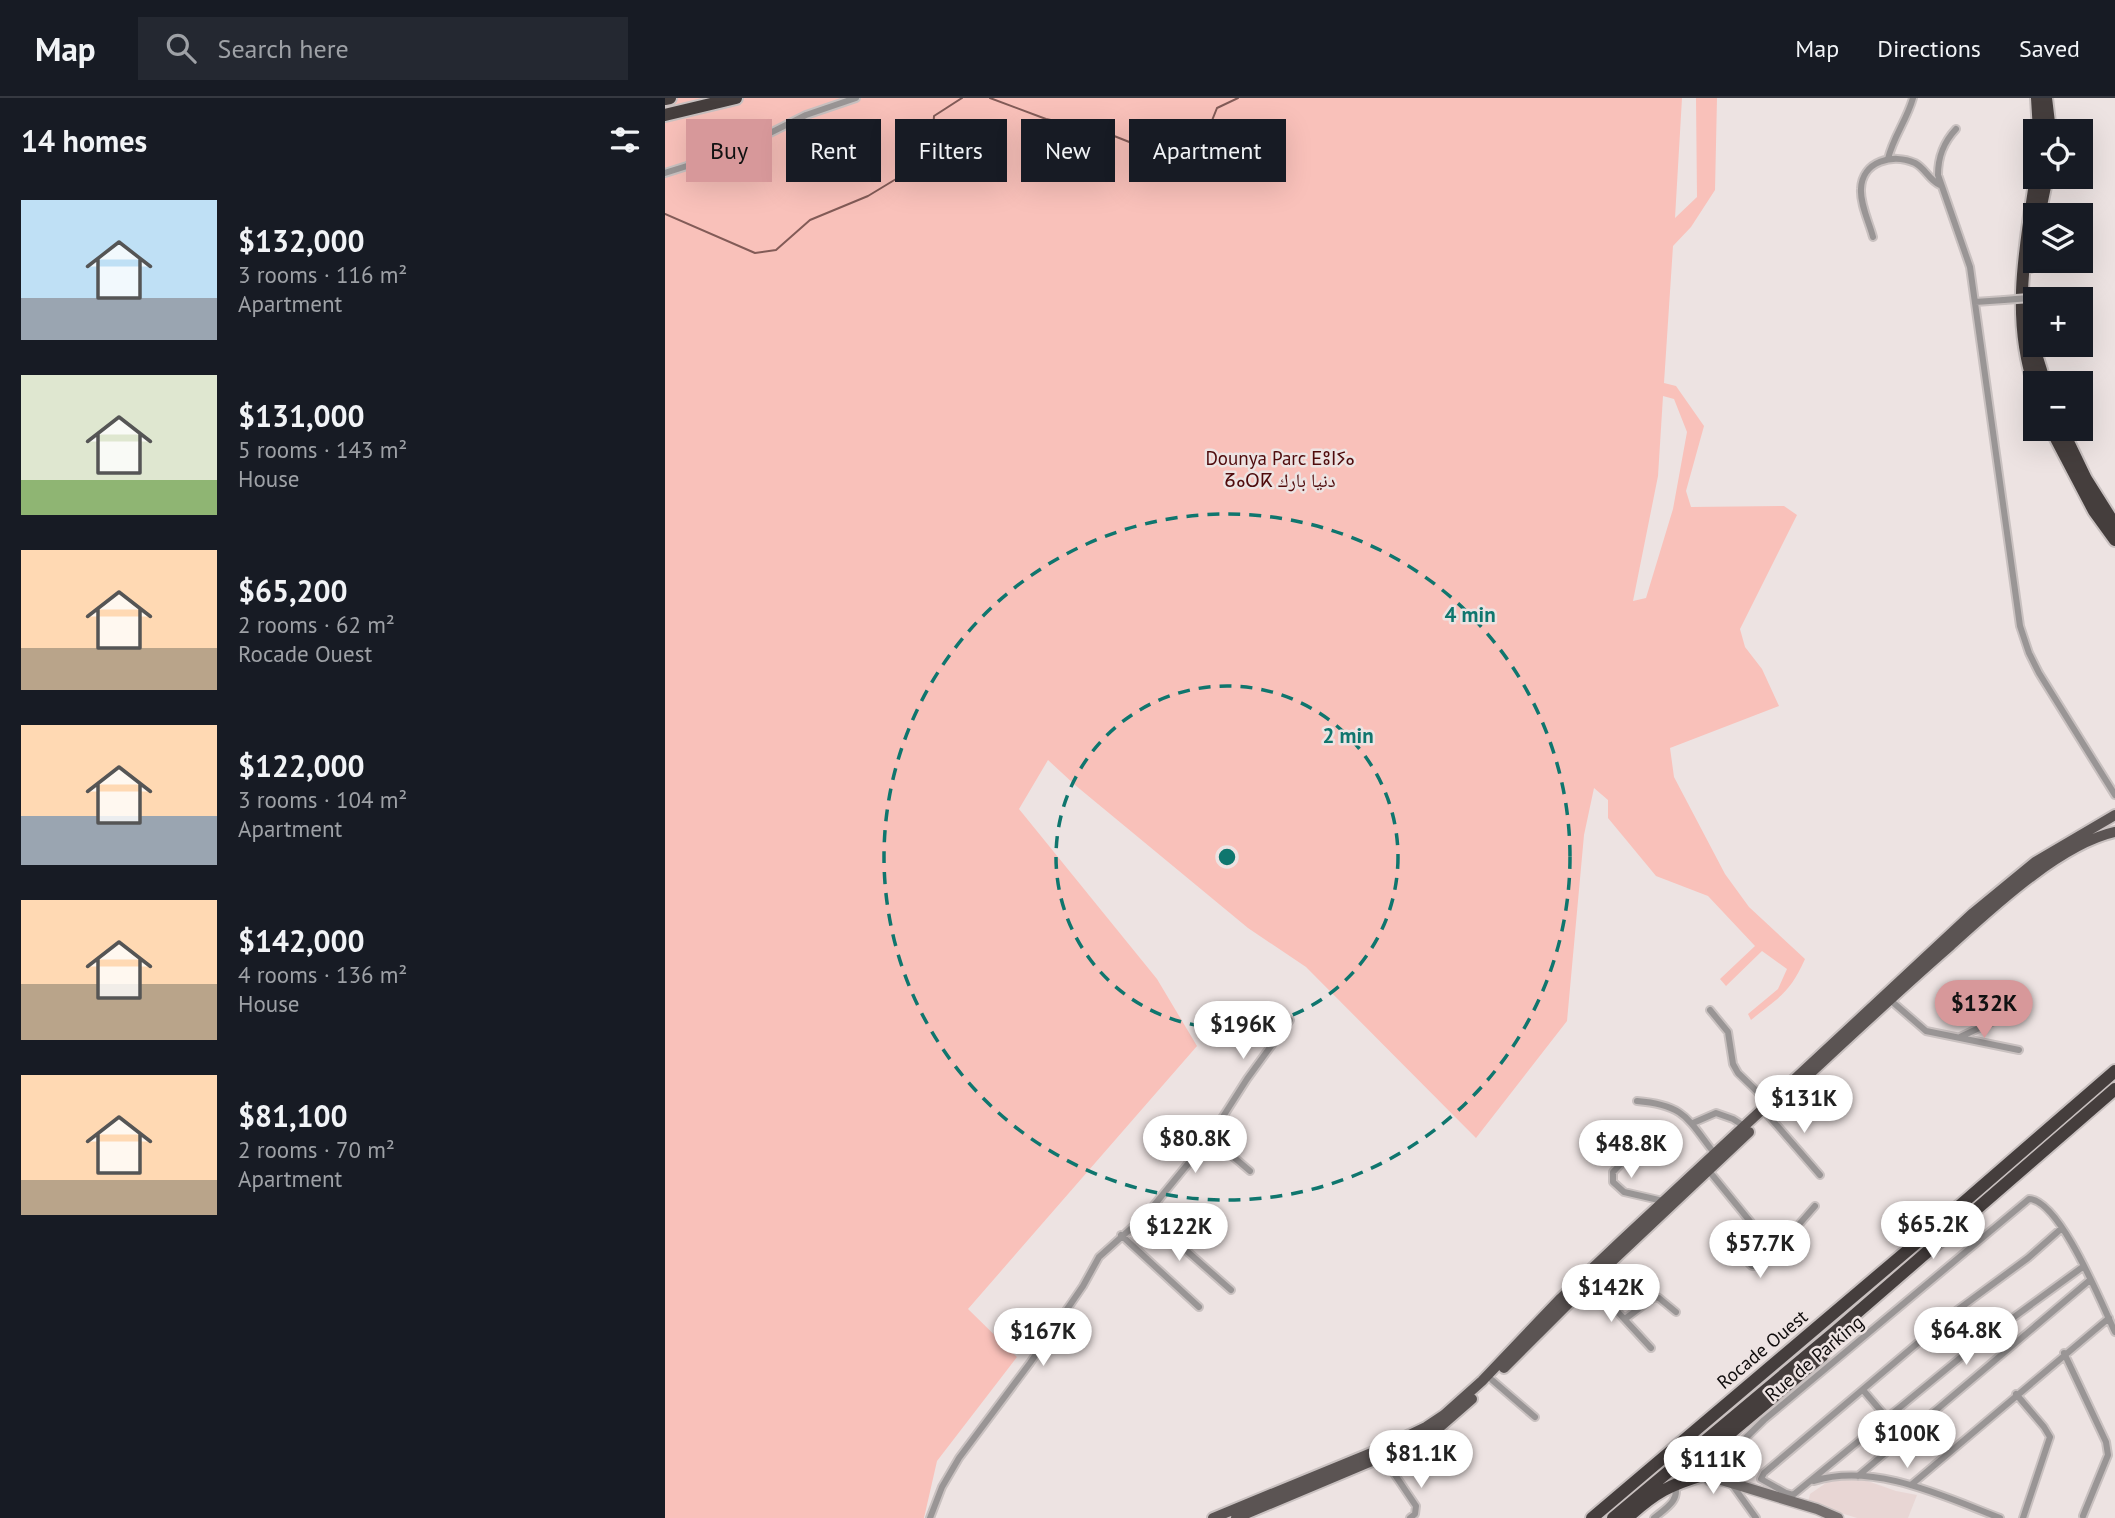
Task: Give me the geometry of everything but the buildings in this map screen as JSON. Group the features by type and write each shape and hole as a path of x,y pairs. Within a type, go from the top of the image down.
{"highway":[{"path":"665,114 736,98"},
{"path":"2038,98 2039,119"},
{"path":"2046,98 2049,119"},
{"path":"2031,371 2024,346 2021,295 2024,245 2034,189"},
{"path":"2029,273 2033,348 2041,371"},
{"path":"2058,441 2094,511 2115,540"},
{"path":"2068,441 2086,479 2115,525"},
{"name":"Rocade Ouest","path":"1592,1518 2115,1071"},
{"name":"Rocade Ouest","path":"1613,1518 1836,1331 2115,1089"},
{"path":"1627,1518 1651,1497 1674,1484 1713,1472 1724,1440 1822,1356 1836,1331"}],"main road":[{"path":"2115,814 2115,820"},
{"path":"1785,1092 1870,1006 1981,906 2035,862 2115,814"},
{"path":"1235,1518 1417,1441 1461,1411 1590,1282 1709,1171 1768,1108 1889,999 2036,874 2094,839 2115,832"},
{"path":"1213,1518 1376,1451 1436,1422 1482,1381 1561,1298 1663,1200 1744,1126 1768,1108"}],"street":[{"path":"665,173 687,166 713,152 754,141 806,115 856,98"},
{"path":"1888,159 1893,138 1907,118 1913,98"},
{"path":"1956,130 1944,143 1941,152 1938,168 1940,184 1966,252 2020,626 2039,673 2115,795"},
{"path":"1873,237 1860,186 1863,177 1874,164 1888,159 1918,165 1932,181 1940,184"},
{"path":"1975,302 2023,298"},
{"path":"1889,999 1926,1031 2019,1051"},
{"path":"1710,1010 1728,1032 1733,1064 1738,1073 1820,1175"},
{"path":"1959,1038 1998,1018"},
{"path":"930,1518 941,1487 959,1458 1030,1363 1083,1286 1099,1257 1146,1215 1210,1137 1247,1079 1290,1020"},
{"path":"1637,1101 1666,1105 1680,1112 1693,1122 1715,1154"},
{"path":"1693,1122 1716,1113 1744,1126"},
{"path":"1210,1137 1250,1171"},
{"path":"1639,1145 1613,1172 1613,1182 1624,1192 1663,1200"},
{"path":"1709,1171 1775,1252"},
{"name":"Rue de Parking","path":"1713,1472 1764,1420 2026,1200 2037,1201 2074,1244 2115,1332"},
{"path":"1744,1258 1757,1267 1775,1252 1815,1206"},
{"path":"1146,1215 1231,1290"},
{"path":"2062,1228 2028,1258 1952,1314 1764,1473 1761,1479 1793,1495 1977,1344 2084,1266"},
{"path":"1121,1235 1199,1307"},
{"path":"1858,1475 2090,1280"},
{"path":"1590,1282 1651,1348"},
{"path":"1625,1320 1654,1297 1676,1312"},
{"path":"1952,1314 1977,1344"},
{"path":"1911,1485 2064,1353 2109,1318"},
{"path":"2064,1353 2111,1457 2084,1517"},
{"path":"1492,1380 1535,1418"},
{"path":"1863,1390 1887,1418"},
{"path":"2016,1395 2050,1437 2023,1518"},
{"path":"1383,1457 1416,1506 1415,1514 1410,1518"},
{"path":"1713,1472 1731,1482 1816,1513 1838,1518"},
{"path":"1808,1482 1829,1476 1858,1475 1911,1485 2000,1518"},
{"path":"1731,1482 1756,1518"},
{"path":"1654,1518 1673,1502 1677,1492 1674,1484"}],"shaded area":[{"path":"1842,1472 1896,1491 1917,1495 1908,1518 1857,1518 1808,1503 1810,1494"}],"green space":[{"name":"Dounya Parc ⴹⵓⵏⵢⴰ ⵒⴰⵔⴽ دنيا بارك","path":"665,98 1682,98 1675,218 1697,197 1696,98 1717,98 1715,190 1691,227 1673,246 1664,383 1676,386 1704,426 1686,491 1691,507 1784,506 1797,515 1740,629 1745,647 1762,669 1779,706 1670,748 1674,777 1725,874 1749,907 1805,959 1800,970 1789,987 1751,1020 1748,1014 1778,989 1787,969 1762,951 1726,986 1720,979 1755,946 1708,896 1656,876 1608,818 1608,800 1594,788 1584,835 1567,1021 1476,1138 1306,967 1248,928 1048,760 1019,809 1157,979 1197,1046 968,1309 1017,1357 937,1461 924,1518 665,1518","holes":["1663,396 1674,399 1687,432 1673,509 1646,598 1633,601 1658,476"]}],"waterway":[{"path":"665,214 755,253 776,250 810,220 868,196 901,176 932,146 934,116 962,98"},
{"path":"990,98 1046,119 1099,130 1152,151 1189,145 1207,133 1217,108 1238,98"}]}
